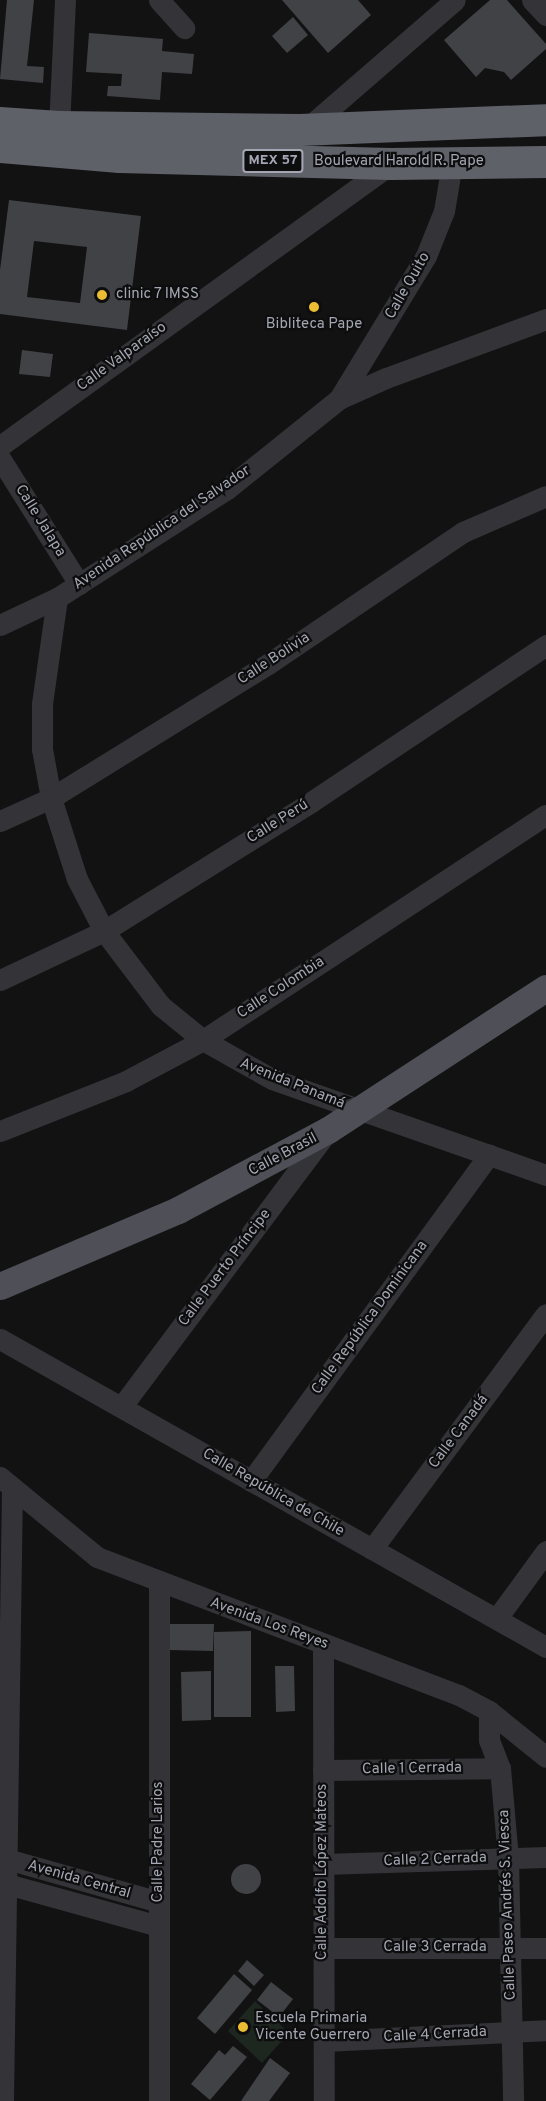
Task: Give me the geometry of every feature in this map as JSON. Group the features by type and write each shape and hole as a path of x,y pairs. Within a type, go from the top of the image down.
{"highway":[{"name":"Boulevard Harold R. Pape","path":"0,147 61,140 546,120"},
{"name":"Boulevard Harold R. Pape","path":"0,123 61,140 391,164 546,162"}],"main road":[{"name":"Calle Brasil","path":"0,1286 178,1210 361,1112 546,988"}],"street":[{"path":"61,140 65,0"},
{"path":"159,0 184,28"},
{"path":"304,130 455,0"},
{"path":"532,0 546,15"},
{"path":"0,113 61,140"},
{"path":"0,164 61,140"},
{"name":"Calle Valparaíso","path":"0,446 391,164"},
{"name":"Calle Quito","path":"339,399 426,256 444,211 452,164"},
{"name":"Avenida República del Salvador","path":"0,625 57,598 227,489 339,399 386,378 546,319"},
{"name":"Calle Jalapa","path":"0,458 79,584"},
{"name":"Calle Bolivia","path":"0,821 51,798 268,664 462,532 546,496"},
{"name":"Avenida Panamá","path":"57,598 42,703 42,749 51,798 77,879 104,931 161,1006 202,1040 272,1079 537,1172"},
{"name":"Calle Perú","path":"0,980 104,931 310,802 546,645"},
{"name":"Calle Colombia","path":"0,1131 126,1081 202,1040 546,815"},
{"name":"Calle Puerto Príncipe","path":"122,1406 328,1130"},
{"name":"Calle República Dominicana","path":"251,1480 489,1155"},
{"path":"537,1172 546,1156"},
{"name":"Calle Canadá","path":"372,1549 546,1314"},
{"name":"Calle República de Chile","path":"0,1339 546,1647"},
{"path":"3,2101 6,1482"},
{"name":"Avenida Los Reyes","path":"6,1482 82,1548 159,1583 459,1695 489,1711 546,1757"},
{"path":"497,1618 546,1551"},
{"name":"Calle Padre Larios","path":"159,1583 159,2101"},
{"name":"Calle Adolfo López Mateos","path":"323,1644 324,2101"},
{"name":"Calle Paseo Andrés S. Viesca","path":"489,1711 489,1740 500,1768 508,1857 513,2101"},
{"name":"Calle 1 Cerrada","path":"323,1770 500,1768"},
{"name":"Calle 2 Cerrada","path":"323,1864 546,1857"},
{"name":"Avenida Central","path":"4,1858 159,1902"},
{"name":"Avenida Central","path":"3,1883 159,1926"},
{"name":"Calle 3 Cerrada","path":"323,1948 546,1948"},
{"name":"Calle 4 Cerrada","path":"324,2041 546,2030"}],"shaded area":[{"path":"255,2001 289,2033 262,2063 228,2031"}],"building":[{"path":"7,0 34,0 27,66 44,67 43,83 0,79"},
{"path":"282,0 358,0 371,15 328,53"},
{"path":"490,0 507,0 546,44 546,49 511,80 504,72 485,68 476,77 444,40"},
{"path":"293,17 308,35 287,53 272,36"},
{"path":"89,33 163,39 162,51 194,54 192,74 162,72 160,100 107,96 108,86 121,86 122,74 86,72"},
{"path":"9,200 141,216 127,330 0,314 0,270","holes":["34,241 87,247 80,303 27,297"]},
{"path":"22,350 53,354 50,377 19,374"},
{"path":"170,1624 214,1624 213,1651 169,1650"},
{"path":"251,1631 251,1717 214,1717 214,1632"},
{"path":"275,1666 294,1666 295,1711 276,1712"},
{"path":"211,1671 211,1720 182,1721 181,1672"},
{"path":"246,1864 256,1869 261,1879 256,1889 246,1894 236,1889 231,1879 236,1869"},
{"path":"247,1960 264,1975 254,1986 238,1971"},
{"path":"234,1974 252,1990 215,2034 197,2018"},
{"path":"271,1982 293,1999 279,2017 257,2000"},
{"path":"233,2046 247,2057 210,2100 191,2084 219,2050 225,2055"},
{"path":"270,2058 290,2073 269,2101 241,2101"}],"place":[{"name":"clinic 7 IMSS","path":"102,295"},
{"name":"Bibliteca Pape","path":"314,307"},
{"name":"Escuela Primaria Vicente Guerrero","path":"243,2027"}]}
